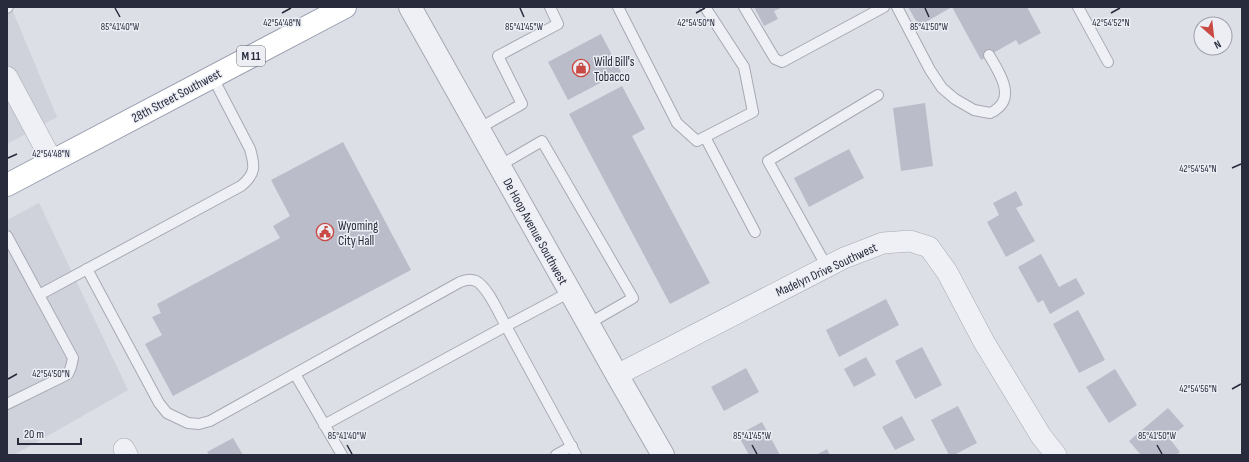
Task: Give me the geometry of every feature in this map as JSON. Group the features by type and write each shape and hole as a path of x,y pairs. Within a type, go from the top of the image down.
{"main road":[{"name":"28th Street Southwest","path":"7,184 345,7"}],"street":[{"name":"De Hoop Avenue Southwest","path":"410,7 663,455"},
{"path":"7,77 52,160"},
{"name":"Madelyn Drive Southwest","path":"617,375 844,258 883,242 910,241 929,247 947,272 984,342 1041,436 1056,455"}],"lane":[{"path":"478,129 522,104 498,56 558,24 550,7"},
{"path":"618,7 677,123 697,141 753,112 744,67 705,7"},
{"path":"744,7 775,60 782,62 884,7"},
{"path":"898,7 930,70 942,88 955,99 974,110 990,113 1000,108 1005,97 1005,88 1002,78 989,55"},
{"path":"1078,7 1108,62"},
{"path":"39,295 241,186 248,180 253,173 253,161 250,149 212,76"},
{"path":"827,267 768,161 878,95"},
{"path":"704,137 755,232"},
{"path":"499,166 542,141 633,298 588,324"},
{"path":"7,236 73,358 68,374 7,404"},
{"path":"87,269 159,403 167,413 175,418 188,423 199,424 210,421 460,282 468,280 475,281 482,286 506,326 574,451 556,455"},
{"path":"324,425 570,292"},
{"path":"295,374 342,455"}],"shaded area":[{"path":"7,7 11,7 57,117 7,144"},
{"path":"39,203 128,390 14,455 7,455 7,220"}],"building":[{"path":"754,7 783,7 774,11 778,19 764,26"},
{"path":"908,7 952,7 919,26"},
{"path":"952,7 1027,7 1041,33 1019,45 1016,40 981,60"},
{"path":"601,34 621,72 568,100 548,62"},
{"path":"622,86 645,129 632,136 710,283 670,304 569,114"},
{"path":"925,103 933,166 901,171 893,108"},
{"path":"343,142 411,270 173,396 145,344 162,335 152,317 161,313 157,304 280,238 273,226 290,216 271,180"},
{"path":"849,149 864,178 809,207 794,178"},
{"path":"1016,191 1023,205 1016,208 1035,241 1006,257 987,222 999,215 993,203"},
{"path":"1041,254 1059,287 1076,278 1085,294 1050,314 1043,300 1038,303 1018,267"},
{"path":"886,299 899,325 839,357 826,330"},
{"path":"1078,310 1105,360 1079,373 1053,324"},
{"path":"922,347 942,385 915,399 895,361"},
{"path":"866,357 876,375 854,387 844,369"},
{"path":"746,368 759,392 724,411 711,387"},
{"path":"1115,369 1137,405 1109,423 1086,387"},
{"path":"958,406 977,443 954,455 949,455 931,420"},
{"path":"1168,408 1184,426 1169,438 1180,452 1176,455 1141,455 1129,441"},
{"path":"902,416 915,440 895,450 882,427"},
{"path":"762,422 780,455 749,455 738,435"},
{"path":"233,438 243,455 209,455 207,452"},
{"path":"827,449 830,455 816,455"}],"place":[{"name":"Wild Bill's Tobacco","path":"581,68"},
{"name":"Wyoming City Hall","path":"325,232"}]}
